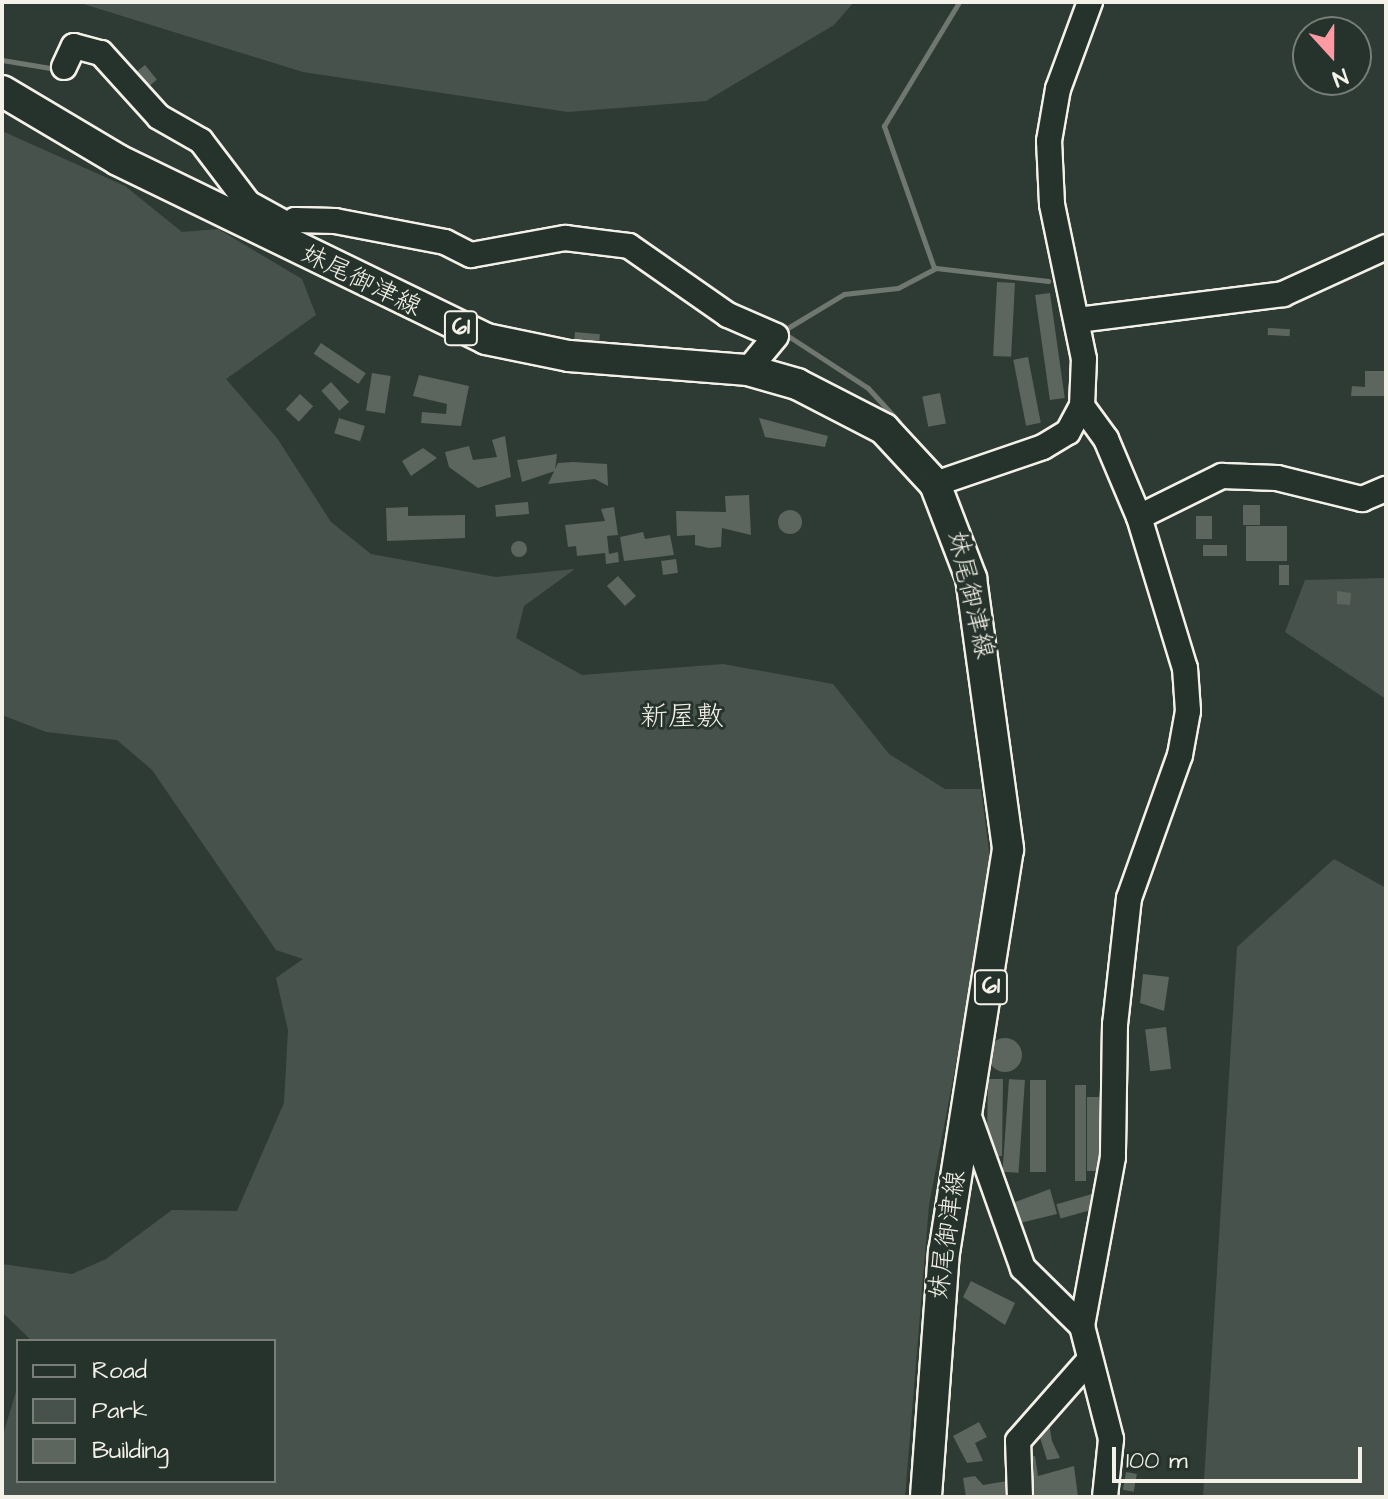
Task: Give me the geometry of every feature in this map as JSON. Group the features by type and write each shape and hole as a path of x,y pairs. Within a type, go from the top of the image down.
{"main road":[{"name":"妹尾御津線","path":"2,91 118,160 279,231 486,339 569,356 748,370 854,409 935,484 971,578 1008,849 941,1279 926,1497"}],"street":[{"path":"935,484 1043,447 1068,432 1082,406 1078,320 1052,204 1049,141 1058,89 1090,2"},
{"path":"64,67 74,46 101,53 201,141 248,203 279,231 335,221 480,256 565,238 629,246 728,315 776,336 748,370"},
{"path":"1078,320 1283,294 1386,247"},
{"path":"1082,406 1106,439 1139,517 1156,592 1185,668 1188,711 1180,755 1129,898 1115,1024 1113,1157 1082,1326 1086,1364 1111,1439 1105,1497"},
{"path":"1139,517 1222,476 1277,478 1362,499 1386,489"},
{"path":"967,1110 1023,1268 1082,1326"},
{"path":"1020,1497 1018,1441 1086,1364"}],"green space":[{"path":"77,2 854,2 834,25 706,101 568,112 303,72"},
{"path":"2,131 125,186 182,232 218,229 302,279 316,315 226,379 277,438 331,522 371,554 496,577 575,569 524,606 516,638 582,675 723,664 833,684 889,754 945,789 981,789 992,874 929,1205 905,1497 2,1497 2,1438 16,1392 16,1483 276,1483 276,1339 30,1339 2,1312 2,1264 72,1274 106,1259 172,1210 237,1211 284,1103 288,1030 276,978 303,959 276,950 152,770 117,740 46,732 2,715"},
{"path":"1386,578 1386,699 1285,632 1305,580"},
{"path":"1334,859 1386,888 1386,1497 1203,1497 1237,947"}],"building":[{"path":"145,65 157,80 149,86 137,71"},
{"path":"997,282 1015,283 1011,357 993,356"},
{"path":"1050,293 1065,398 1050,400 1035,295"},
{"path":"1268,328 1290,329 1290,336 1268,335"},
{"path":"575,332 600,334 599,344 574,342"},
{"path":"321,343 366,373 358,384 314,354"},
{"path":"1028,357 1041,423 1026,426 1013,360"},
{"path":"1365,371 1386,371 1386,396 1351,396 1352,386 1365,387"},
{"path":"372,373 391,376 385,414 366,411"},
{"path":"419,375 469,386 461,426 421,423 422,412 446,414 447,404 413,396"},
{"path":"331,382 349,402 339,411 321,391"},
{"path":"940,393 946,423 928,427 922,396"},
{"path":"300,394 313,406 299,422 286,409"},
{"path":"339,418 365,426 360,441 334,433"},
{"path":"759,418 828,436 825,447 765,437"},
{"path":"505,436 511,477 478,488 449,467 445,452 469,446 473,460 497,457 492,440"},
{"path":"423,448 437,458 411,476 402,461"},
{"path":"557,454 555,471 522,482 517,460"},
{"path":"558,463 607,464 608,486 595,479 548,484"},
{"path":"749,495 751,535 722,528 721,547 709,548 695,545 695,535 677,536 676,511 726,512 725,496"},
{"path":"528,502 529,514 496,517 495,505"},
{"path":"1243,505 1260,505 1260,525 1243,525"},
{"path":"408,507 408,516 465,515 465,538 387,541 386,508"},
{"path":"614,507 618,535 607,536 609,554 618,552 619,562 606,564 605,553 577,556 576,546 568,547 565,525 605,521 601,509"},
{"path":"790,510 798,514 802,522 798,530 790,534 782,530 778,522 782,514"},
{"path":"1196,516 1212,516 1212,539 1196,539"},
{"path":"1246,526 1287,526 1287,561 1246,561"},
{"path":"643,532 645,539 670,535 674,555 624,561 620,537"},
{"path":"516,541 522,541 527,549 525,555 516,557 511,552 511,546"},
{"path":"1203,545 1227,545 1227,556 1203,556"},
{"path":"676,559 678,573 663,575 661,561"},
{"path":"1279,565 1289,565 1289,585 1279,585"},
{"path":"618,576 636,596 625,606 607,586"},
{"path":"1337,591 1351,593 1350,605 1337,604"},
{"path":"1143,974 1169,977 1164,1011 1140,1003"},
{"path":"1166,1027 1171,1069 1150,1071 1145,1030"},
{"path":"1005,1038 1017,1043 1022,1055 1017,1067 1005,1072 993,1067 988,1055 993,1043"},
{"path":"988,1079 1003,1079 1002,1156 991,1157 987,1138"},
{"path":"1009,1079 1025,1080 1018,1173 1003,1172"},
{"path":"1030,1080 1046,1080 1046,1172 1030,1172"},
{"path":"1075,1085 1086,1085 1086,1181 1075,1181"},
{"path":"1087,1097 1099,1097 1099,1171 1087,1171"},
{"path":"1050,1189 1057,1214 1012,1225 1007,1205"},
{"path":"1092,1194 1096,1208 1061,1219 1056,1204"},
{"path":"971,1281 1015,1303 1005,1325 963,1297"},
{"path":"979,1422 987,1437 975,1443 983,1461 967,1463 953,1436"},
{"path":"1049,1423 1052,1441 1060,1458 1047,1460 1037,1428"},
{"path":"1035,1456 1038,1476 1074,1466 1078,1497 1028,1497 1024,1458"},
{"path":"1126,1472 1137,1474 1134,1492 1123,1490"},
{"path":"975,1476 983,1485 1013,1480 1018,1497 966,1497 963,1478"}],"waterway":[{"path":"934,268 884,126 959,2"},
{"path":"2,60 56,69"},
{"path":"786,329 844,294 898,288 936,268 1048,281"},
{"path":"779,330 868,388 899,422"}],"district":[{"name":"新屋敷","path":"682,717"}]}
